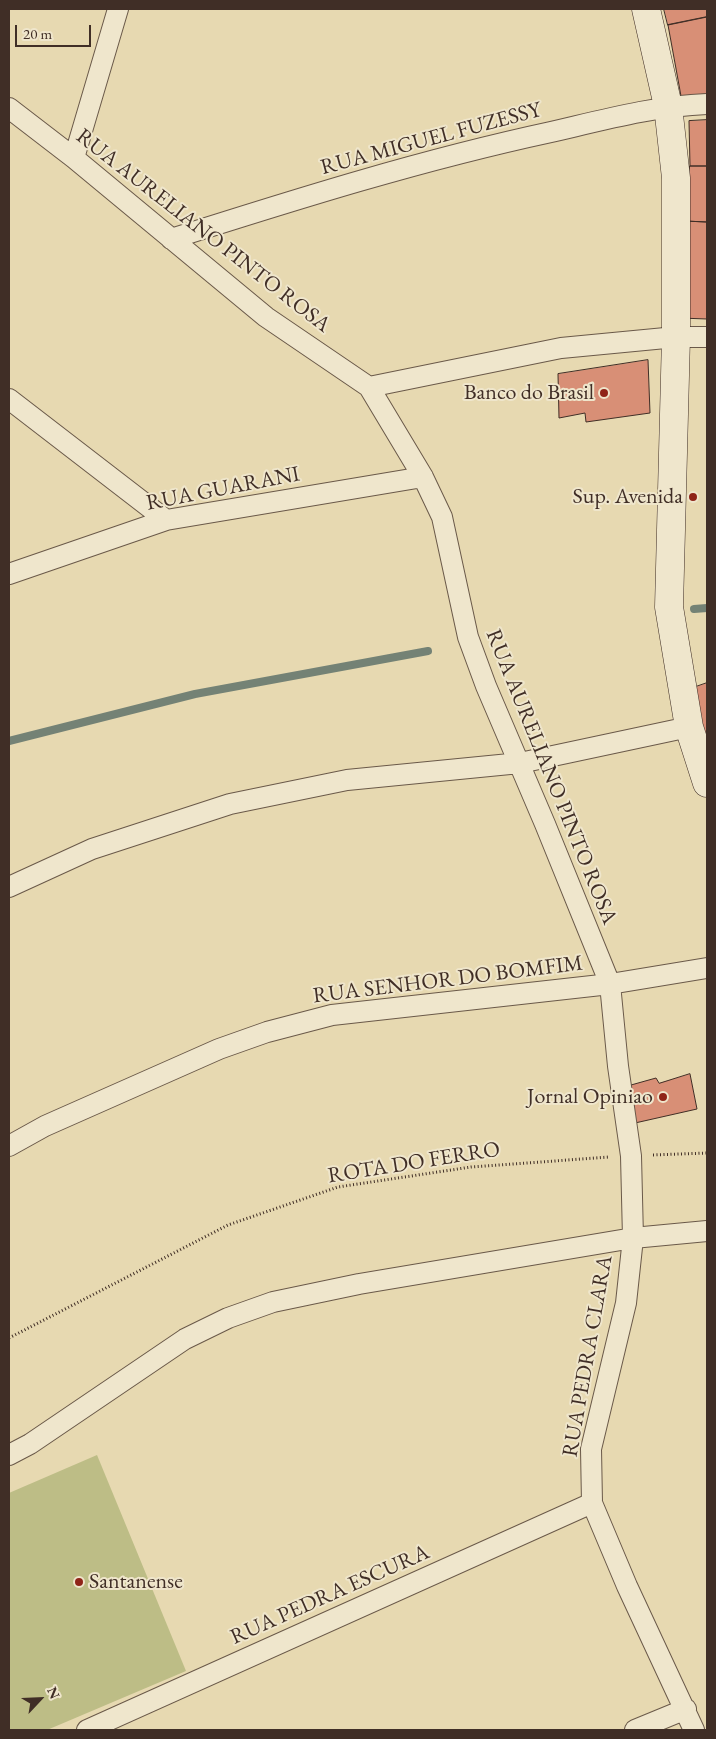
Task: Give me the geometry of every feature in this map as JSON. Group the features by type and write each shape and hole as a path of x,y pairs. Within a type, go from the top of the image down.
{"main road":[{"path":"646,9 668,106 676,178 676,337 669,607 689,727 707,783"}],"street":[{"path":"74,158 118,9"},
{"name":"RUA MIGUEL FUZESSY","path":"171,239 357,180 459,152 668,106 707,104"},
{"name":"RUA AURELIANO PINTO ROSA","path":"9,108 74,158 266,317 369,387 423,477 442,517 468,638 486,686 520,763 610,984 618,1066 630,1156 633,1238"},
{"path":"369,387 561,348 676,337 707,336"},
{"path":"9,399 166,520"},
{"name":"RUA GUARANI","path":"9,574 166,520 423,477"},
{"path":"9,887 92,849 230,804 347,780 520,763 689,727"},
{"name":"RUA SENHOR DO BOMFIM","path":"9,1146 45,1126 219,1049 267,1032 332,1015 610,984 707,968"},
{"path":"9,1455 30,1444 185,1339 228,1318 273,1302 359,1284 633,1238 707,1231"},
{"name":"RUA PEDRA CLARA","path":"633,1238 626,1303 591,1449 592,1503 627,1586 686,1709 694,1730"},
{"name":"RUA PEDRA ESCURA","path":"87,1730 592,1503"},
{"path":"635,1730 686,1709"}],"path":[{"name":"ROTA DO FERRO","path":"9,1338 228,1225 338,1187 472,1167 630,1156 707,1153"}],"green space":[{"name":"Santanense","path":"97,1455 186,1671 47,1730 9,1730 9,1493"}],"building":[{"path":"664,9 707,9 707,17 668,25"},
{"path":"707,17 707,94 681,96 668,25"},
{"path":"707,120 707,166 690,166 689,121"},
{"path":"690,166 707,166 707,222 684,221"},
{"path":"684,221 707,222 707,319 680,318"},
{"name":"Banco do Brasil","path":"648,360 650,413 586,422 585,413 559,418 558,374"},
{"path":"707,683 707,743 690,689"},
{"name":"Jornal Opiniao","path":"690,1074 697,1109 635,1123 631,1085 656,1078 659,1083"}],"waterway":[{"path":"694,609 707,608"},
{"path":"9,741 195,694 428,651"}],"place":[{"name":"Banco do Brasil","path":"604,393"},
{"name":"Sup. Avenida","path":"693,497"},
{"name":"Jornal Opiniao","path":"663,1097"},
{"name":"Santanense","path":"79,1582"}]}
